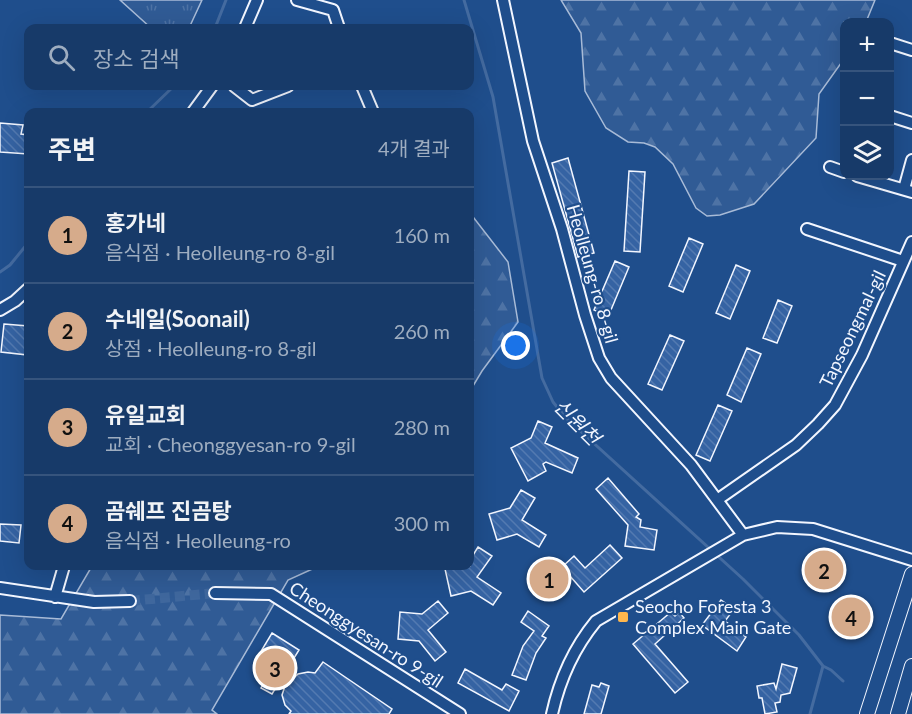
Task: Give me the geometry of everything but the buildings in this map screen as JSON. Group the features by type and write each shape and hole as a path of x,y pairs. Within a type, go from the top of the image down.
{"main road":[{"path":"867,714 912,574"},
{"path":"898,714 912,666"}],"street":[{"path":"247,24 256,0"},
{"path":"297,0 336,5 338,24"},
{"name":"Heolleung-ro 8-gil","path":"503,0 533,141 562,229 599,358 611,378 691,465 743,535"},
{"path":"894,44 912,50"},
{"path":"196,108 209,90"},
{"path":"239,90 252,100 278,90"},
{"path":"364,90 371,108"},
{"path":"894,117 912,123"},
{"path":"871,180 908,191 912,160"},
{"path":"830,167 840,171"},
{"name":"Tapseongmal-gil","path":"807,229 903,261"},
{"name":"Tapseongmal-gil","path":"717,500 796,445 819,424 835,405 862,355 912,242"},
{"path":"0,310 24,292"},
{"path":"552,714 564,672 579,642 596,621 743,535 777,526 813,529 912,560"},
{"path":"56,597 63,570"},
{"path":"0,588 94,602 130,601"},
{"name":"Cheonggyesan-ro 9-gil","path":"215,593 271,594 460,714"}],"green space":[{"path":"120,0 202,0 191,24 147,24"},
{"path":"561,0 875,0 868,18 840,18 840,65 819,94 816,138 754,204 720,215 707,216 696,208 673,164 655,147 644,143 628,142 606,128 585,91 581,33"},
{"path":"474,218 508,262 518,322 474,384"},
{"path":"90,570 310,570 288,580 212,710 217,714 0,714 0,615 61,619"}],"waterway":[{"path":"217,24 226,0"},
{"name":"신원천","path":"464,0 471,24"},
{"name":"신원천","path":"474,33 493,97 542,378 553,402 566,418 743,579 799,635 823,666 843,681"},
{"path":"151,108 170,90"},
{"path":"0,272 10,265 24,248"},
{"path":"810,714 823,666"}],"tunnel":[{"path":"130,601 215,593"}],"place":[{"name":"수네일(Soonail)","path":"824,570"},
{"name":"홍가네","path":"549,579"},
{"name":"Seocho Foresta 3 Complex Main Gate","path":"623,617"},
{"name":"곰쉐프 진곰탕","path":"851,617"},
{"name":"유일교회","path":"275,668"}]}
